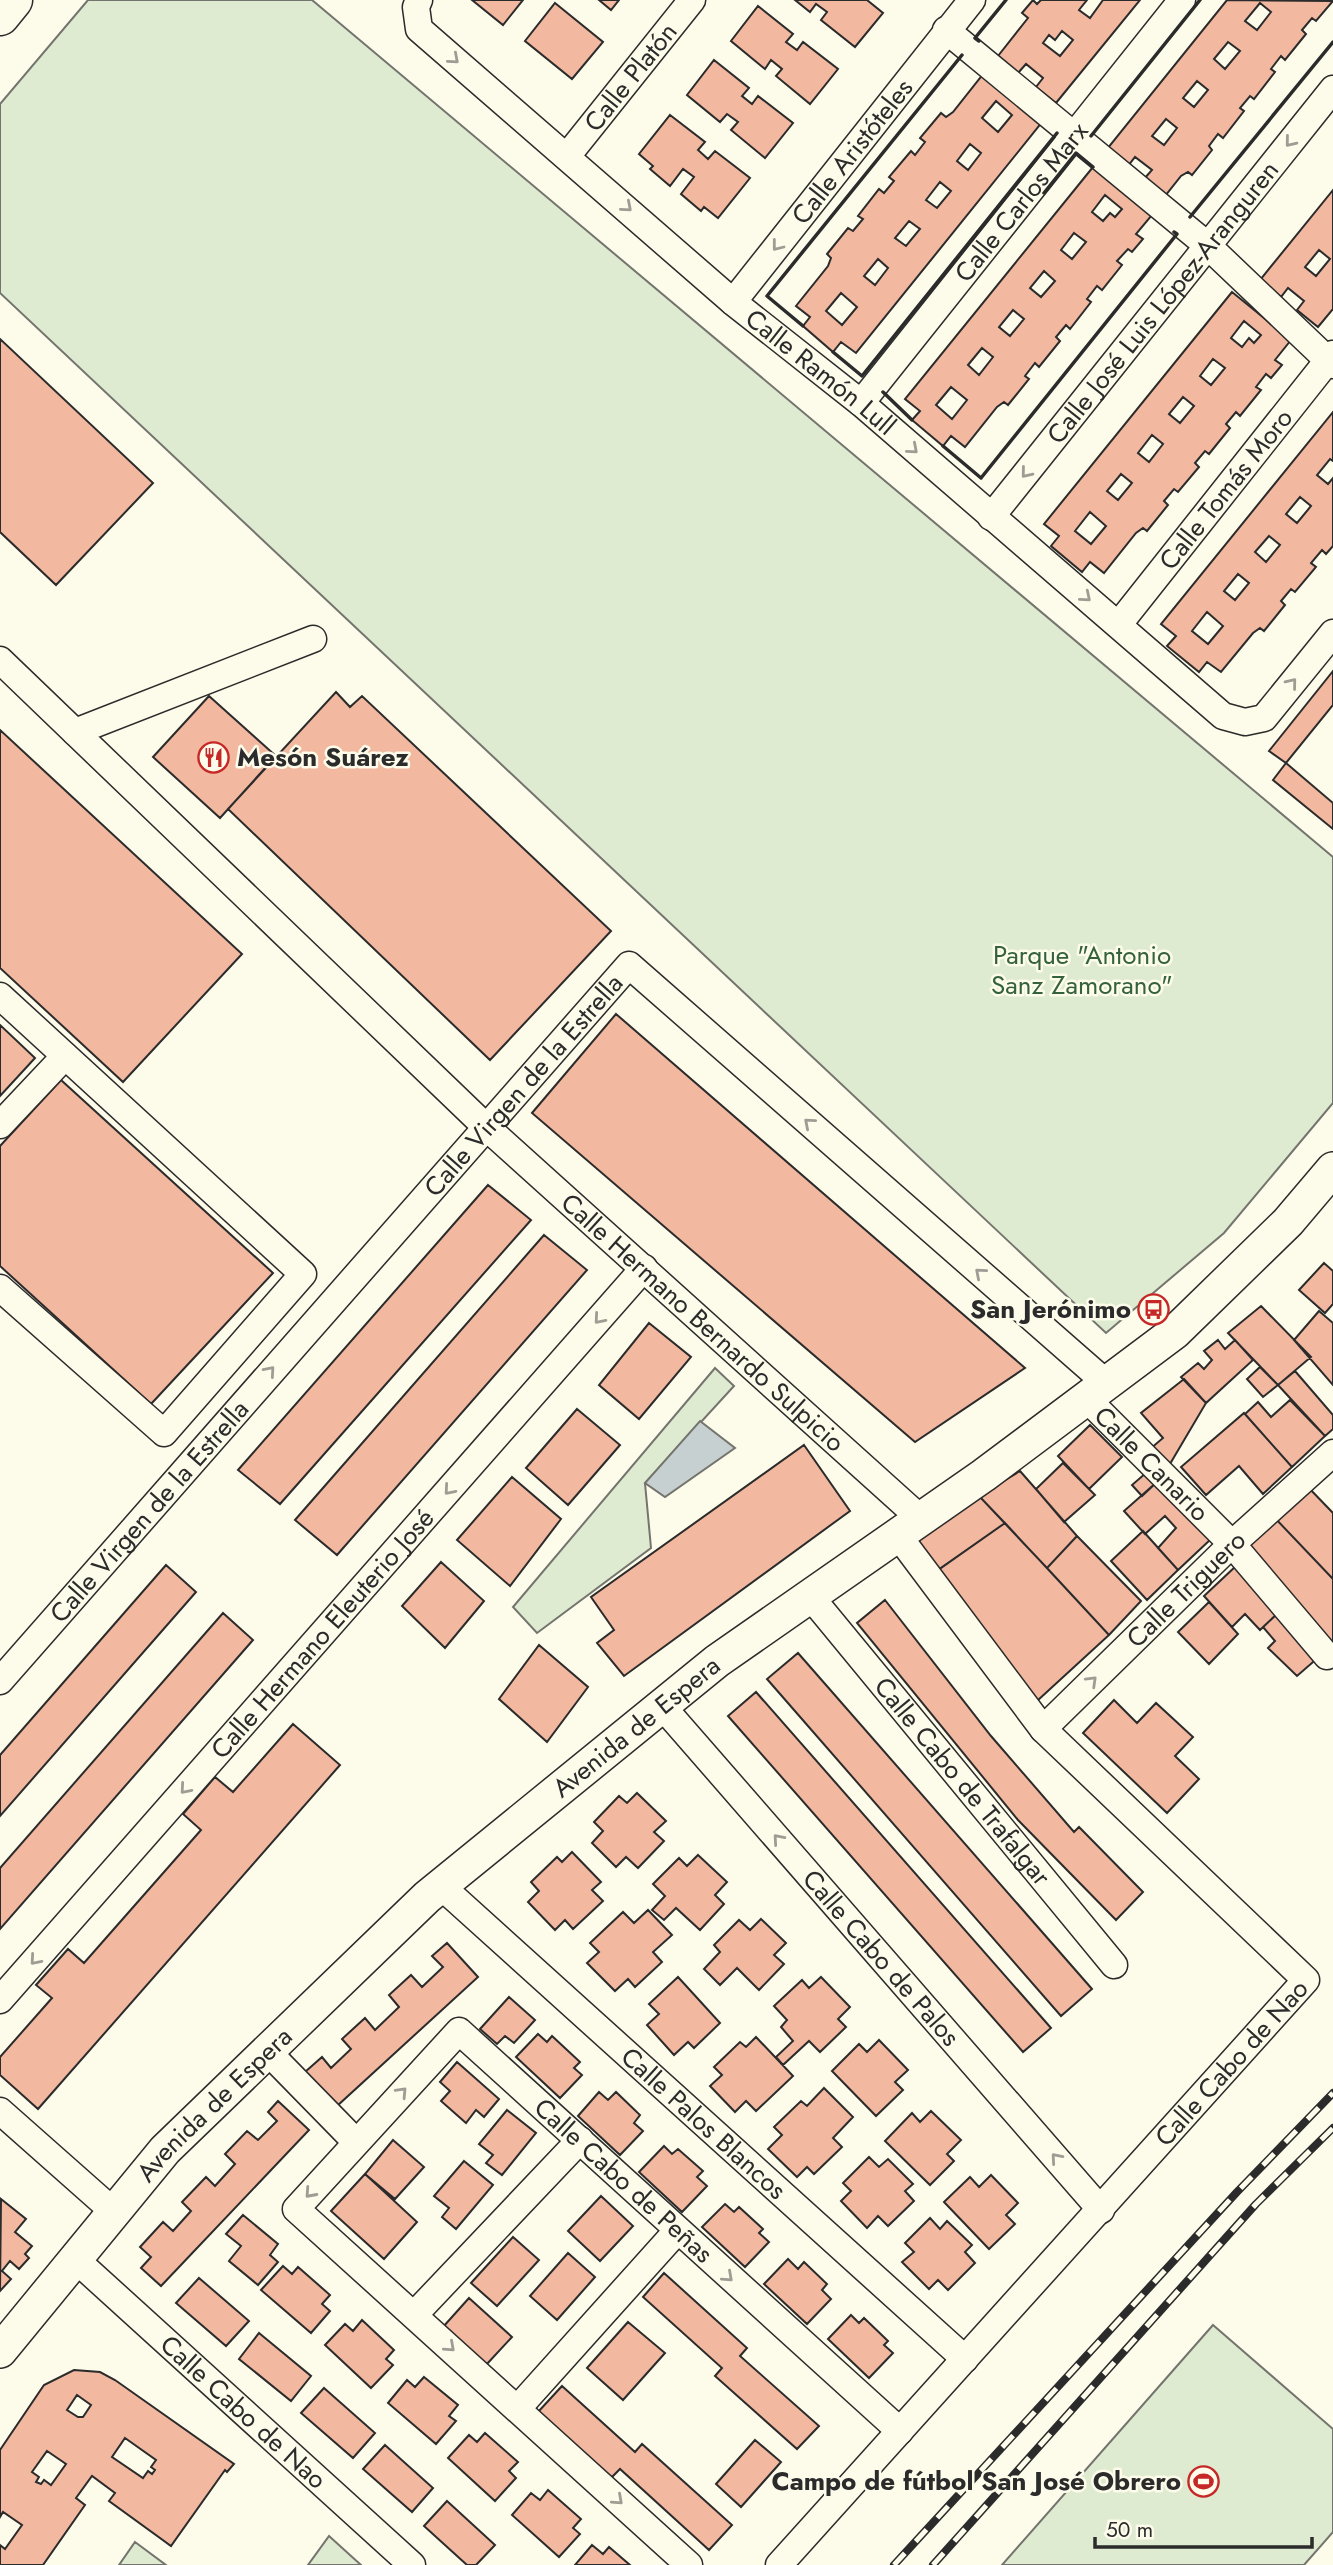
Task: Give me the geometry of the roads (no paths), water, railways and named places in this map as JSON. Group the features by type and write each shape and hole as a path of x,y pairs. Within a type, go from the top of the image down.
{"main road":[{"path":"0,16 13,0"}],"street":[{"name":"Calle Platón","path":"568,155 692,0"},
{"name":"Calle Aristóteles","path":"733,302 972,0"},
{"name":"Calle Carlos Marx","path":"860,403 1182,0"},
{"name":"Calle Ramón Lull","path":"418,3 419,29 568,155 733,302 860,403 1223,716 1245,722 1264,718 1333,633"},
{"path":"946,30 1208,245 1331,360"},
{"name":"Calle José Luis López-Aranguren","path":"991,517 1333,89"},
{"name":"Calle Tomás Moro","path":"1119,624 1331,360"},
{"path":"75,732 313,639"},
{"name":"Calle Hermano Bernardo Sulpicio","path":"0,660 485,1126 644,1268 909,1526"},
{"name":"Calle Virgen de la Estrella","path":"0,1681 629,965 1096,1390"},
{"path":"0,996 303,1274 164,1433 0,1288"},
{"path":"0,1125 65,1056"},
{"name":"Avenida de Espera","path":"0,2351 165,2150 442,1886 717,1661 909,1526 1175,1332 1288,1222 1333,1169"},
{"name":"Calle Hermano Eleuterio José","path":"0,2000 644,1268"},
{"name":"Calle Canario","path":"1096,1390 1232,1544 1326,1656"},
{"name":"Calle Triguero","path":"1043,1729 1232,1544 1333,1453"},
{"name":"Calle Cabo de Nao","path":"779,2565 1306,1980 1043,1729 909,1526"},
{"name":"Calle Cabo de Trafalgar","path":"810,1596 1114,1965"},
{"name":"Calle Cabo de Palos","path":"662,1706 1101,2210"},
{"name":"Calle Palos Blancos","path":"442,1886 965,2359"},
{"name":"Calle Cabo de Peñas","path":"689,2565 296,2209 459,2031 900,2431"},
{"path":"267,2051 356,2142"},
{"path":"0,2111 113,2211"},
{"path":"414,2315 580,2140"},
{"path":"517,2408 677,2231"},
{"name":"Calle Cabo de Nao","path":"74,2258 412,2565"}],"railway":[{"path":"894,2565 1237,2192 1333,2093"},
{"path":"933,2565 1256,2204 1333,2128"}],"place":[{"name":"Mesón Suárez","path":"214,757"},
{"name":"San Jerónimo","path":"1154,1309"},
{"name":"Campo de fútbol San José Obrero","path":"1204,2481"}],"park label":[{"name":"Parque \"Antonio Sanz Zamorano\"","path":"1082,970"}]}
